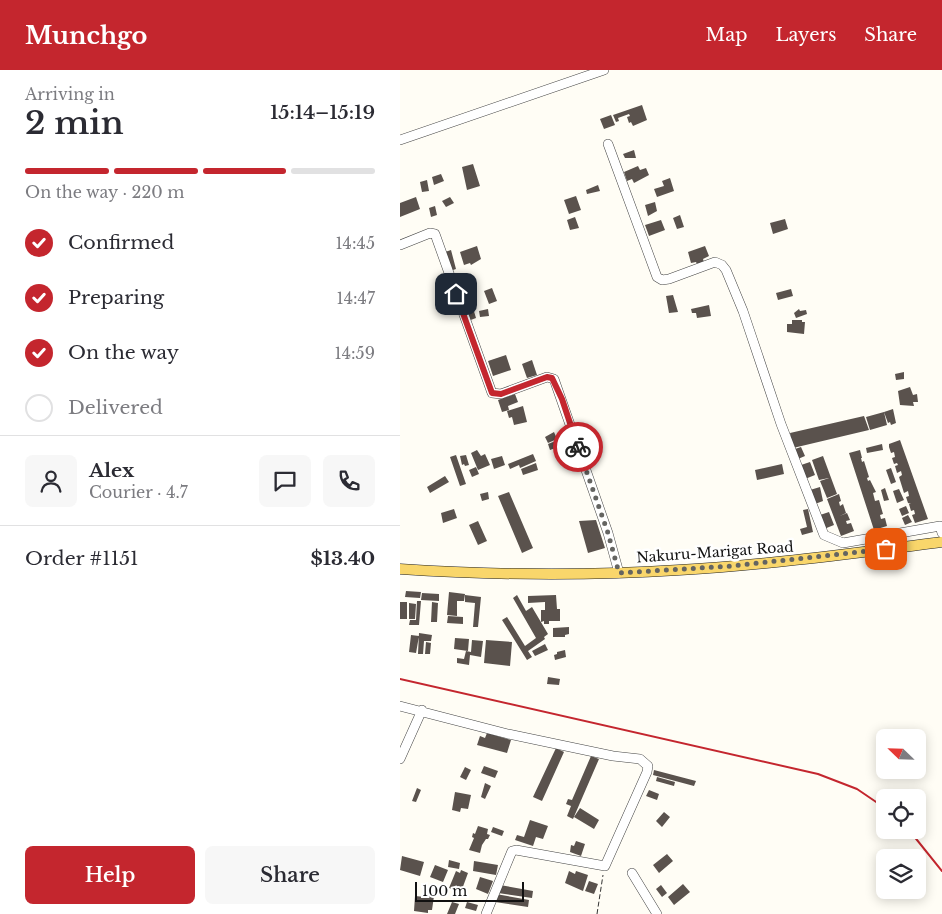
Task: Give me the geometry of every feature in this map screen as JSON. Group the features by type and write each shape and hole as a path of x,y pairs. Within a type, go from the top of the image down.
{"main road":[{"name":"Nakuru-Marigat Road","path":"400,568 554,574 619,573 803,560 942,542"}],"street":[{"path":"400,140 604,70"},
{"path":"608,144 657,277 662,280 669,279 715,262 722,265 726,270 743,311 781,424 824,535 843,544 941,528"},
{"path":"400,245 430,233 435,234 492,393 501,394 547,377 554,379 608,533 619,573"},
{"path":"400,706 422,710 508,734 644,761 648,766 605,866 516,850 512,852 486,914"},
{"path":"400,759 422,710"},
{"path":"632,872 657,914"}],"path":[{"path":"597,914 605,866"}],"building":[{"path":"642,105 647,120 633,126 631,122 629,123 627,117 630,116 629,114 618,118 619,121 616,122 613,115"},
{"path":"611,115 615,125 604,129 600,119"},
{"path":"634,150 636,158 625,158 623,154"},
{"path":"473,164 480,186 467,190 462,167"},
{"path":"638,166 640,170 646,168 649,175 634,183 632,179 627,181 624,172"},
{"path":"441,174 444,181 434,185 432,177"},
{"path":"670,178 674,191 657,197 654,189 664,186 662,181"},
{"path":"427,180 429,191 422,192 420,182"},
{"path":"598,185 600,191 587,194 586,190"},
{"path":"576,196 581,210 569,214 564,200"},
{"path":"416,197 420,209 400,217 400,203"},
{"path":"450,197 454,203 446,207 442,201"},
{"path":"655,202 657,211 648,216 645,205"},
{"path":"435,206 437,215 431,217 429,208"},
{"path":"680,215 684,227 677,229 673,218"},
{"path":"575,217 579,228 570,230 567,220"},
{"path":"785,219 788,229 773,234 770,223"},
{"path":"661,220 665,230 649,236 645,225"},
{"path":"477,246 481,259 471,265 470,263 464,265 460,252"},
{"path":"705,246 709,256 703,259 704,262 691,263 688,252"},
{"path":"451,250 456,269 450,271 445,252"},
{"path":"492,288 497,301 489,304 484,291"},
{"path":"791,289 793,296 778,300 776,293"},
{"path":"673,295 678,312 669,313 666,296"},
{"path":"709,305 711,316 697,318 696,313 692,313 691,309"},
{"path":"473,308 476,318 468,321 465,310"},
{"path":"488,309 489,316 480,317 479,311"},
{"path":"799,309 800,311 806,310 807,314 796,318 794,313"},
{"path":"792,320 802,320 802,322 805,322 804,334 787,332 787,324 792,324"},
{"path":"506,355 511,370 493,376 488,361"},
{"path":"532,360 537,375 527,378 522,364"},
{"path":"904,372 904,379 896,380 895,374"},
{"path":"910,387 913,395 917,394 918,402 913,402 914,406 900,405 898,391"},
{"path":"515,394 518,402 508,406 509,410 502,412 498,400"},
{"path":"523,406 527,422 514,425 512,417 509,418 507,411"},
{"path":"893,409 896,423 891,425 890,422 888,423 884,412"},
{"path":"884,412 887,425 870,430 866,417"},
{"path":"864,416 869,430 793,448 790,433"},
{"path":"554,432 557,439 548,443 545,437"},
{"path":"563,438 566,444 550,450 548,444"},
{"path":"900,440 928,519 915,523 912,515 915,514 914,510 911,511 909,504 911,504 908,503 906,497 909,496 908,491 904,493 899,477 902,475 901,471 897,473 895,466 898,465 897,463 894,464 892,458 895,457 894,452 891,453 889,447 889,444"},
{"path":"882,444 883,450 867,453 866,448"},
{"path":"801,447 805,456 798,459 795,449"},
{"path":"477,450 481,456 485,454 490,465 478,470 471,453"},
{"path":"860,450 862,462 864,461 869,477 867,478 868,481 870,480 876,492 873,493 875,501 879,500 883,514 880,515 881,519 885,518 887,526 874,530 849,453"},
{"path":"533,454 536,461 520,468 519,465 510,469 508,464"},
{"path":"456,455 466,484 460,486 450,457"},
{"path":"466,455 469,465 465,466 464,464 462,465 460,456"},
{"path":"502,456 505,465 494,469 491,459"},
{"path":"823,456 837,494 827,498 820,481 829,478 819,480 812,460"},
{"path":"810,462 815,475 805,479 801,465"},
{"path":"536,463 538,470 523,475 521,469"},
{"path":"782,464 784,474 757,480 755,470"},
{"path":"476,467 479,474 472,477 469,470"},
{"path":"891,468 896,482 891,484 886,470"},
{"path":"445,476 449,482 430,493 427,487"},
{"path":"820,487 823,501 815,504 810,490"},
{"path":"885,488 889,500 884,501 881,490"},
{"path":"899,489 904,500 897,503 893,491"},
{"path":"488,492 489,499 482,501 480,494"},
{"path":"509,492 533,548 522,553 498,496"},
{"path":"839,494 840,506 843,504 846,513 840,516 847,513 850,520 846,521 847,524 851,523 854,531 841,536 827,499"},
{"path":"906,506 909,513 902,516 899,509"},
{"path":"454,509 457,518 443,523 441,513"},
{"path":"808,509 813,532 802,535 800,529 807,527 803,510"},
{"path":"829,512 834,525 824,529 820,515"},
{"path":"908,515 912,522 905,525 902,518"},
{"path":"596,520 605,548 588,553 579,521"},
{"path":"478,521 487,541 478,545 469,525"},
{"path":"406,591 421,592 420,598 405,597"},
{"path":"449,592 465,594 464,601 457,601 457,616 447,615"},
{"path":"422,593 439,594 439,601 421,600"},
{"path":"465,595 481,597 478,627 473,627 475,603 465,602"},
{"path":"517,595 526,611 532,607 548,634 544,637 545,639 528,651 532,657 527,660 502,620 507,617 525,646 536,638 513,598"},
{"path":"556,595 557,609 560,609 560,621 549,621 549,624 544,624 544,621 541,622 541,610 545,610 545,602 528,603 528,596"},
{"path":"417,601 421,601 419,625 409,625 410,620 416,620"},
{"path":"400,602 407,602 407,619 400,619"},
{"path":"432,602 438,603 437,622 431,622"},
{"path":"409,603 416,604 415,619 409,619"},
{"path":"448,616 463,617 463,624 447,623"},
{"path":"569,627 569,634 565,635 565,637 553,637 553,628"},
{"path":"419,633 432,635 431,641 424,641 423,654 418,654"},
{"path":"411,635 419,636 416,653 409,652"},
{"path":"455,638 469,639 468,651 454,649"},
{"path":"472,640 483,641 481,657 470,655 469,665 457,663 457,658 464,659 466,651 471,652"},
{"path":"486,640 512,642 510,666 484,663"},
{"path":"426,642 431,643 430,654 425,654"},
{"path":"545,644 548,650 535,656 532,651"},
{"path":"565,650 566,657 555,660 554,655 557,652"},
{"path":"548,677 560,679 559,685 547,684"},
{"path":"487,733 511,740 507,753 477,745 480,736 485,738"},
{"path":"556,748 564,752 542,801 533,797"},
{"path":"591,756 599,759 573,819 567,816 571,806 566,804 568,799 572,800"},
{"path":"484,766 498,771 495,778 481,773"},
{"path":"465,767 471,770 466,780 460,777"},
{"path":"654,770 696,781 694,786 653,775"},
{"path":"657,777 675,782 674,786 656,781"},
{"path":"485,783 491,786 485,799 481,797"},
{"path":"417,788 421,790 416,802 412,801"},
{"path":"649,790 659,794 657,800 646,796"},
{"path":"455,792 471,795 468,809 461,808 460,812 452,810"},
{"path":"580,808 599,820 594,829 574,817"},
{"path":"664,812 670,817 662,827 656,821"},
{"path":"530,820 548,826 543,839 536,837 533,846 515,840 517,835 524,837"},
{"path":"478,826 488,829 487,834 490,835 482,845 480,853 469,850 474,838 472,837 473,833 475,834"},
{"path":"493,827 504,831 502,836 491,832"},
{"path":"576,841 585,844 581,856 570,852 571,845 574,846"},
{"path":"667,854 673,861 659,873 653,865"},
{"path":"402,856 424,862 420,876 400,870"},
{"path":"449,860 460,863 459,869 448,867"},
{"path":"474,861 498,865 496,875 473,871"},
{"path":"435,865 448,870 443,882 430,877"},
{"path":"461,870 468,873 461,892 449,888 456,871 460,873"},
{"path":"569,871 575,874 576,871 588,875 583,891 565,883"},
{"path":"480,877 493,881 488,894 476,889"},
{"path":"589,881 598,884 594,894 585,891"},
{"path":"683,884 690,892 674,905 668,897"},
{"path":"500,885 533,891 532,898 498,893"},
{"path":"661,885 667,893 662,897 656,889"},
{"path":"425,894 434,896 432,910 428,910 428,913 414,911 415,896 425,897"},
{"path":"496,894 529,900 528,907 495,902"},
{"path":"452,902 459,904 455,914 447,914"},
{"path":"467,902 478,905 476,911 465,908"}],"railway":[{"path":"400,679 818,774 857,789 876,802"},
{"path":"916,839 942,871"}],"way so far":[{"path":"578,447 608,533 619,573 812,559 886,549"}],"route":[{"path":"456,294 492,393 496,395 501,394 547,377 554,379 578,447"}]}
